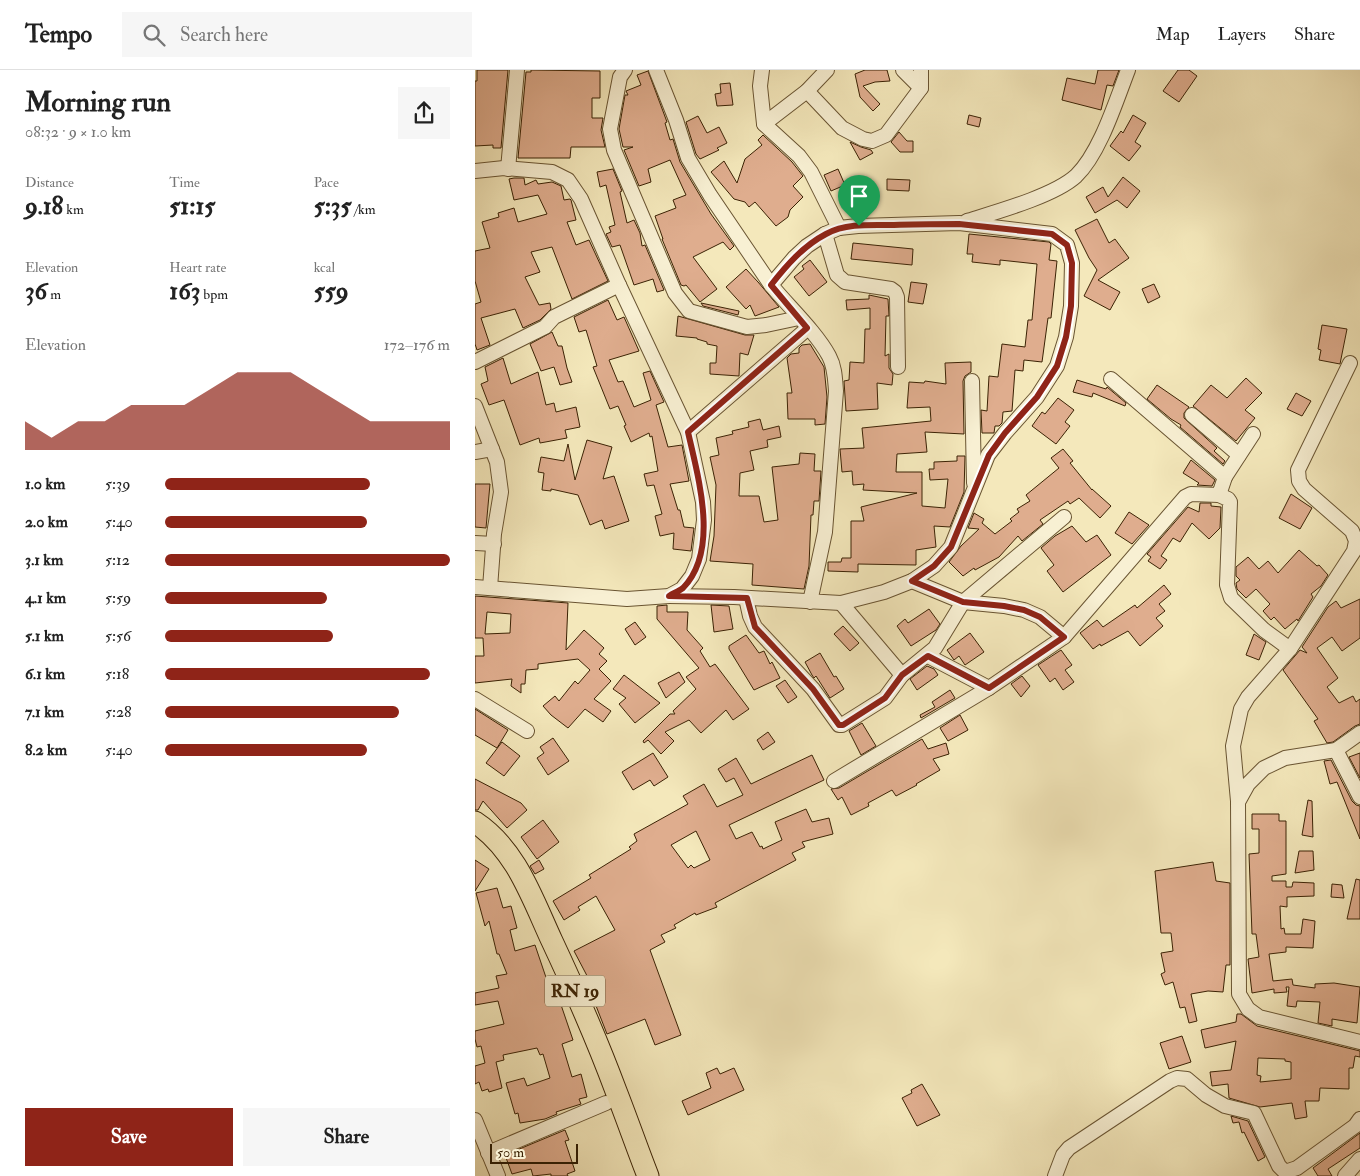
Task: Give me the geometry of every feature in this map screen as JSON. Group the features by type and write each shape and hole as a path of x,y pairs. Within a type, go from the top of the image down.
{"main road":[{"name":"RN 19","path":"475,822 496,838 527,885 576,992 635,1176"},
{"name":"RN 19","path":"475,839 500,866 523,906 612,1102 648,1176"}],"street":[{"path":"508,168 517,70"},
{"path":"625,70 620,77 610,129 615,150 675,293 682,304 689,311 747,327 803,323"},
{"path":"656,70 676,120 688,158 710,196 771,285 830,358 835,373 836,391 825,532 810,602"},
{"path":"762,70 760,86 764,124 799,156 811,172 839,228"},
{"path":"764,124 807,91 827,70"},
{"path":"903,70 921,88"},
{"path":"807,91 842,128 863,139 872,141 885,135 921,88 921,70"},
{"path":"959,224 1044,194 1075,176 1090,157 1100,139 1128,70"},
{"path":"475,171 508,168 552,172 568,180 581,199 619,286 688,432 703,502 704,520 699,559 692,576 682,589 669,596"},
{"path":"475,587 627,599 669,596 747,598 841,604 875,595 912,581 934,566 951,547 989,455 1005,433 1037,397 1057,366 1066,337 1071,306 1072,263 1067,245 1052,234 959,224 839,228 825,234 807,246 771,285"},
{"path":"825,234 837,275 845,282 891,289 895,292 897,297 898,367"},
{"path":"475,362 545,327 554,317 619,286"},
{"path":"688,432 803,323"},
{"path":"1350,363 1298,470 1299,481 1304,489 1352,531 1356,541 1354,551 1290,649 1248,697 1241,709 1233,746 1238,802 1239,994 1248,1009 1259,1017 1360,1042"},
{"path":"1111,379 1225,477"},
{"path":"972,381 975,488"},
{"path":"475,406 497,462 501,492 490,588"},
{"path":"1192,415 1239,455"},
{"path":"1219,494 1225,477 1253,434"},
{"path":"475,452 492,449"},
{"path":"834,781 989,688 1064,637 1185,497 1191,494 1219,494 1230,502 1227,585 1231,598 1264,630 1290,649"},
{"path":"747,598 755,627 813,689 839,725 843,725 885,698 902,675 928,656 935,648 963,602 1064,517"},
{"path":"475,543 494,544"},
{"path":"912,581 963,602 1024,610 1040,617 1064,637"},
{"path":"841,604 902,675"},
{"path":"928,656 989,688"},
{"path":"475,699 527,730"},
{"path":"1238,802 1248,784 1264,768 1285,758 1336,750 1360,734"},
{"path":"1336,750 1360,797"},
{"path":"1055,1176 1063,1155 1069,1148 1177,1078 1187,1079 1206,1095 1225,1106 1254,1113 1279,1166 1285,1172 1297,1168 1355,1126 1360,1119"},
{"path":"488,1153 612,1102"},
{"path":"475,1120 498,1176"},
{"path":"1345,1176 1360,1159"}],"building":[{"path":"477,70 508,70 501,148 493,148 493,145 475,146 475,81 477,81"},
{"path":"531,70 600,71 600,98 592,98 592,118 603,118 601,130 605,147 571,147 570,158 518,158 526,72 531,72"},
{"path":"865,70 887,70 890,81 875,82 863,86 880,104 873,111 860,97 855,74"},
{"path":"1098,70 1119,70 1113,86 1107,85 1101,110 1062,100 1067,78 1095,84"},
{"path":"1178,70 1189,70 1197,76 1179,102 1163,91"},
{"path":"648,71 667,122 665,123 670,140 673,139 680,162 711,214 734,246 730,250 723,242 693,257 717,289 700,302 686,285 681,285 662,239 655,216 676,208 673,200 686,195 670,160 648,169 651,182 639,186 624,150 633,147 623,147 619,129 625,95 628,95 626,91 641,85 637,75"},
{"path":"730,83 733,105 717,106 715,94 721,93 720,84"},
{"path":"969,115 981,118 979,127 967,124"},
{"path":"1133,115 1146,123 1135,142 1141,146 1129,161 1110,146 1121,131 1123,133"},
{"path":"698,116 707,133 719,127 727,143 717,148 719,150 700,159 696,154 686,122"},
{"path":"899,132 907,141 913,141 913,152 900,152 891,142"},
{"path":"763,135 792,162 803,176 793,186 803,197 790,210 788,217 776,226 755,202 749,207 745,202 734,199 711,172 724,161 737,183 745,159 762,145 758,140"},
{"path":"850,142 871,150 873,153 860,160"},
{"path":"613,169 622,191 620,192 627,223 634,220 640,233 642,246 645,245 664,290 657,292 653,279 634,285 620,245 612,247 606,234 611,232 609,227 615,225 606,185 600,187 597,172"},
{"path":"838,169 845,185 831,191 824,175"},
{"path":"1123,177 1140,191 1127,208 1117,200 1095,213 1086,197 1103,187 1108,197"},
{"path":"524,178 525,185 536,180 538,184 552,182 561,186 564,200 571,200 576,220 567,222 576,245 589,240 608,281 572,299 552,247 531,252 540,272 525,277 539,305 550,303 551,309 540,320 523,328 515,309 481,318 490,345 477,350 475,344 475,304 481,302 475,281 475,251 490,248 482,222 499,217 498,213 514,208 518,222 547,214 538,195 514,200 509,179"},
{"path":"887,179 910,180 909,191 887,190"},
{"path":"1097,219 1109,243 1115,239 1129,258 1098,280 1120,292 1110,310 1084,296 1097,270 1075,230"},
{"path":"969,234 1049,242 1051,244 1049,260 1057,261 1051,318 1048,318 1042,362 1024,360 1023,371 1015,370 1012,411 1003,412 1002,423 999,426 995,426 994,433 982,433 981,410 987,411 989,376 998,377 1002,344 1025,347 1028,320 1032,320 1037,264 1000,260 1000,265 972,262 973,254 967,254"},
{"path":"853,243 913,249 912,265 851,259"},
{"path":"810,260 827,282 809,296 794,277 804,269 802,266"},
{"path":"746,269 779,307 755,316 750,305 746,309 726,287"},
{"path":"911,282 927,284 923,304 908,302"},
{"path":"1154,284 1160,297 1148,303 1142,289"},
{"path":"869,295 888,299 889,316 886,316 885,356 889,354 889,368 893,374 892,385 877,383 878,409 846,411 844,381 849,380 850,362 864,363 865,329 870,329 870,308 847,310 846,300 869,299"},
{"path":"608,300 617,320 624,317 639,351 609,360 618,382 623,381 634,407 651,400 643,373 650,371 664,402 656,405 668,447 682,445 689,481 670,484 684,527 694,528 691,551 673,549 674,533 660,536 655,516 662,514 654,485 647,486 644,474 658,471 652,436 650,437 649,433 631,442 618,406 610,409 593,367 597,366 586,330 579,332 574,317"},
{"path":"701,303 739,311 738,315 703,306"},
{"path":"678,316 745,335 754,335 748,355 740,353 739,376 710,374 710,363 716,363 717,346 707,344 707,342 697,338 676,336"},
{"path":"1322,325 1347,329 1340,364 1319,360 1321,350 1318,349"},
{"path":"552,332 558,346 562,346 572,382 560,385 554,367 541,371 530,344"},
{"path":"810,344 824,367 827,397 825,424 815,425 815,419 788,419 787,393 792,393 787,358 791,354 799,353 799,348 802,345"},
{"path":"503,358 511,384 538,372 546,405 554,403 556,412 576,407 580,427 565,430 567,438 540,443 539,438 520,445 504,400 489,405 481,384 488,381 485,367"},
{"path":"971,362 971,372 965,376 963,381 964,434 925,432 927,452 897,454 896,472 922,472 922,506 945,508 948,479 930,480 929,469 934,469 934,462 957,461 957,456 965,456 964,492 950,527 934,526 936,547 916,550 916,565 858,564 858,572 828,571 828,562 841,562 842,558 851,558 851,521 864,521 861,507 917,493 863,490 864,484 853,485 852,471 842,472 840,449 864,448 862,428 931,421 930,407 907,408 909,382 924,383 925,381 946,384 945,363"},
{"path":"1246,378 1262,393 1245,410 1255,418 1236,441 1193,406 1211,385 1227,398"},
{"path":"1077,380 1106,389 1107,387 1126,403 1125,406 1093,393 1092,397 1073,392"},
{"path":"1157,385 1189,407 1184,413 1184,418 1217,448 1214,451 1225,461 1223,464 1180,427 1181,425 1147,399"},
{"path":"1296,393 1311,401 1302,416 1287,409"},
{"path":"1058,398 1074,410 1065,422 1070,426 1056,444 1032,426 1042,412 1045,414"},
{"path":"760,419 763,430 779,426 781,437 767,440 768,447 750,451 754,470 740,473 739,496 759,496 764,522 778,520 772,467 799,464 800,453 815,454 814,471 821,471 819,501 814,501 813,515 811,515 809,566 804,589 752,585 753,564 710,561 714,536 716,485 710,457 719,455 716,438 733,434 732,431 749,427 748,422"},
{"path":"587,440 612,447 603,479 614,476 629,521 605,529 602,520 590,525 578,495 551,489 551,491 542,490 544,473 538,472 541,457 564,461 568,444 575,480"},
{"path":"1063,449 1073,461 1070,463 1092,490 1111,506 1100,518 1079,498 1070,504 1068,501 1040,520 1043,524 1022,541 1018,536 999,557 975,570 974,568 963,576 949,562 961,546 979,529 968,528 974,513 984,519 982,523 995,534 1012,521 1010,519 1019,512 1017,509 1030,501 1026,495 1059,468 1051,458"},
{"path":"1191,460 1215,480 1212,486 1197,485 1199,483 1183,473"},
{"path":"475,484 490,484 486,528 475,527"},
{"path":"1291,494 1312,508 1300,529 1279,518"},
{"path":"1200,503 1211,503 1211,506 1221,507 1220,528 1209,539 1192,523 1180,542 1173,538 1161,556 1167,560 1160,569 1148,561 1151,557 1147,554 1188,507 1199,512"},
{"path":"1129,512 1149,525 1132,544 1115,533"},
{"path":"1072,526 1086,542 1097,535 1111,555 1063,592 1047,571 1054,565 1041,548 1055,536"},
{"path":"1299,550 1317,566 1319,565 1328,575 1321,586 1311,594 1313,597 1298,621 1297,619 1285,629 1274,617 1271,620 1263,611 1270,604 1256,589 1246,598 1237,589 1236,583 1240,580 1236,576 1236,567 1248,557 1259,569 1268,561 1278,573"},
{"path":"1164,585 1171,594 1159,604 1165,611 1156,618 1163,626 1140,646 1128,631 1093,649 1080,633 1097,620 1103,627 1135,605 1137,608"},
{"path":"475,596 568,603 566,650 584,630 604,648 599,654 607,661 599,669 611,681 594,699 611,711 603,722 585,709 568,728 543,706 555,696 559,701 575,681 578,684 590,670 578,659 538,664 538,669 526,670 525,684 521,684 521,693 511,686 512,679 475,683 475,656 484,656 483,638 475,638","holes":["487,612 511,614 510,633 485,634"]},
{"path":"1360,599 1360,638 1342,651 1332,637 1317,648 1338,678 1327,687 1339,703 1353,696 1356,702 1360,699 1360,724 1333,742 1327,743 1314,721 1318,719 1283,670 1300,650 1307,653 1302,647 1328,607 1336,601 1341,608"},
{"path":"667,605 667,612 688,612 687,630 703,648 700,651 710,667 715,664 749,709 733,720 726,710 701,733 689,720 665,732 674,741 661,754 648,740 644,743 643,741 670,714 675,714 673,711 696,689 686,677 699,668 657,619 657,606"},
{"path":"711,605 729,606 733,629 714,632"},
{"path":"929,609 940,624 936,630 911,646 897,626 905,619 908,623"},
{"path":"635,622 646,637 635,645 625,629"},
{"path":"843,626 859,643 850,651 834,634"},
{"path":"970,633 984,652 965,665 959,656 954,660 947,650"},
{"path":"1254,634 1266,642 1259,660 1246,655"},
{"path":"746,635 759,653 764,651 780,678 754,690 729,649 729,646"},
{"path":"1061,650 1072,665 1065,670 1074,682 1063,690 1055,678 1050,682 1038,665"},
{"path":"820,653 834,677 836,676 844,689 830,698 816,676 814,678 805,662"},
{"path":"927,666 934,669 938,675 917,690 910,679"},
{"path":"679,672 685,682 666,698 658,683"},
{"path":"624,675 660,703 635,723 619,704 626,698 613,689"},
{"path":"1022,676 1030,686 1021,697 1011,684"},
{"path":"785,680 797,697 788,703 776,686"},
{"path":"950,690 955,698 921,718 920,715 935,707 932,702"},
{"path":"475,709 508,730 497,748 475,735"},
{"path":"960,715 968,730 948,741 940,728"},
{"path":"862,723 876,746 861,755 849,731"},
{"path":"768,732 775,742 763,750 757,740"},
{"path":"553,738 569,761 548,775 537,758 544,753 540,747"},
{"path":"922,739 928,749 946,743 949,754 933,759 940,770 896,796 892,790 868,803 869,806 851,815 842,797 838,800 831,789 839,788"},
{"path":"502,742 520,756 504,776 486,763"},
{"path":"653,753 668,777 654,786 650,780 633,790 622,772"},
{"path":"1360,753 1360,778 1349,757"},
{"path":"812,755 824,780 729,825 736,839 752,832 763,849 782,840 775,822 806,809 812,822 829,818 833,834 802,842 805,847 792,853 796,860 715,903 717,907 696,915 695,913 674,925 676,928 661,935 665,942 650,950 681,1035 655,1045 645,1019 607,1034 591,993 595,991 574,951 615,930 596,896 578,907 580,910 564,920 553,901 591,878 589,875 631,849 629,847 637,841 634,834 688,804 683,796 704,784 717,807 743,795 734,778 726,782 718,769 736,758 751,784","holes":["696,831 710,860 694,868 691,865 688,868 671,845"]},
{"path":"1331,760 1352,801 1360,806 1360,839 1337,782 1330,784 1324,761"},
{"path":"475,779 521,803 527,810 507,828 483,801 478,810 475,810"},
{"path":"1308,800 1312,801 1313,837 1302,835"},
{"path":"1252,814 1279,814 1279,821 1286,821 1286,874 1272,876 1272,881 1286,881 1286,887 1292,887 1293,882 1314,883 1314,896 1287,897 1287,907 1280,906 1281,929 1284,928 1285,934 1301,934 1303,919 1315,921 1313,948 1286,947 1286,952 1269,954 1273,981 1292,979 1293,985 1315,988 1315,984 1334,983 1360,987 1357,1023 1332,1019 1332,1026 1318,1023 1320,1002 1297,1001 1296,1007 1287,1006 1289,987 1286,987 1287,992 1274,993 1274,989 1252,993 1248,959 1259,957 1256,934 1252,934 1249,854 1259,853 1259,829 1252,829"},
{"path":"543,820 559,842 537,859 521,837"},
{"path":"1299,851 1313,851 1314,870 1295,873"},
{"path":"475,860 489,869 475,891"},
{"path":"539,860 544,869 535,874 530,866"},
{"path":"1213,862 1216,881 1230,883 1230,965 1226,965 1223,992 1208,991 1191,994 1197,1021 1189,1023 1185,1007 1180,1008 1173,982 1165,985 1161,974 1165,972 1161,953 1173,951 1171,933 1161,933 1155,871"},
{"path":"1356,879 1360,880 1360,919 1347,919"},
{"path":"1332,884 1342,885 1344,898 1331,897"},
{"path":"497,888 503,908 511,906 517,928 510,930 515,951 535,945 554,1001 559,999 573,1040 562,1044 572,1077 581,1074 587,1097 579,1099 581,1104 556,1112 557,1114 545,1119 520,1123 518,1113 515,1114 506,1083 524,1078 527,1086 550,1078 543,1054 540,1055 537,1048 503,1055 504,1060 496,1062 502,1088 489,1092 488,1089 482,1091 479,1082 475,1084 475,1066 485,1063 481,1046 477,1047 475,1031 504,1024 498,1001 475,1005 475,993 499,988 496,976 507,974 499,954 497,954 489,921 485,926 476,893"},
{"path":"1237,1014 1241,1014 1257,1026 1360,1051 1360,1057 1355,1056 1353,1068 1349,1068 1349,1089 1320,1088 1319,1101 1305,1101 1307,1117 1295,1119 1292,1103 1260,1107 1229,1098 1228,1084 1212,1086 1210,1072 1231,1070 1236,1041 1205,1048 1201,1030 1236,1022","holes":["1258,1058 1285,1059 1285,1061 1291,1062 1291,1079 1260,1082 1261,1076 1257,1075"]},
{"path":"1182,1036 1191,1062 1169,1069 1160,1043"},
{"path":"717,1068 720,1074 734,1068 744,1090 688,1115 682,1101 711,1088 706,1073"},
{"path":"922,1084 940,1115 917,1126 902,1098 912,1093 911,1090"},
{"path":"1231,1116 1248,1121 1265,1157 1258,1161 1244,1132 1242,1133 1239,1122 1233,1123"},
{"path":"565,1130 569,1140 565,1141 575,1171 567,1174 568,1176 551,1176 551,1174 533,1176 531,1169 512,1174 505,1155"},
{"path":"1360,1133 1360,1148 1328,1169 1332,1176 1318,1176 1313,1168"}],"route":[{"path":"959,224 1052,234 1067,245 1072,263 1071,306 1066,337 1057,366 1037,397 1005,433 989,455 951,547 934,566 912,581 963,602 1024,610 1040,617 1064,637 989,688 928,656 902,675 885,698 843,725 839,725 813,689 755,627 747,598 669,596 682,589 692,576 699,559 704,520 703,502 688,432 807,328 771,285 807,246 825,234 839,228 859,226 959,224"}]}
